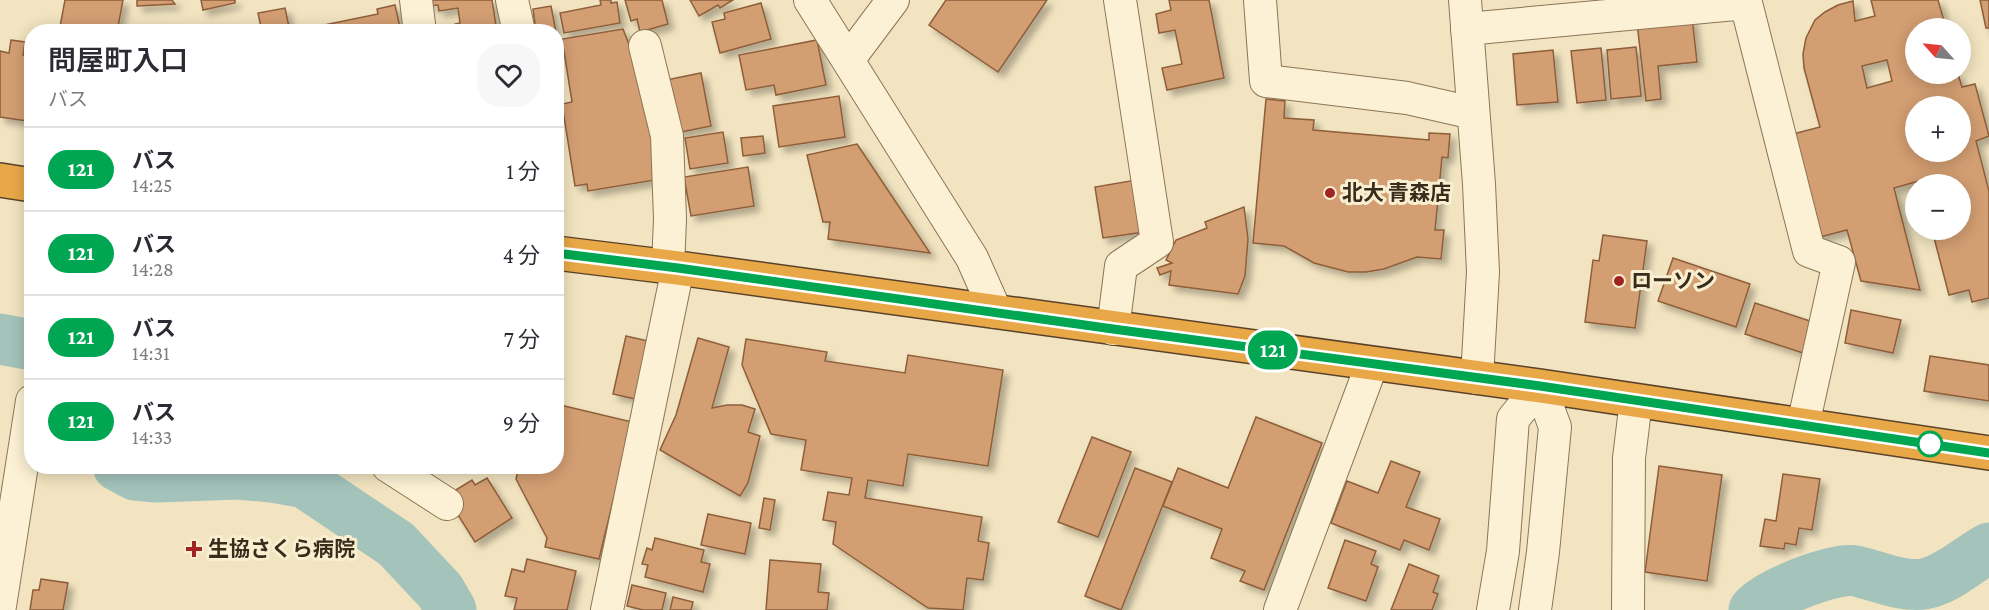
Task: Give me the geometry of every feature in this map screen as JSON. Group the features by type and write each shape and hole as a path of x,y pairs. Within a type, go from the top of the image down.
{"highway":[{"path":"0,180 24,184"},
{"path":"564,254 1540,386 1989,453"}],"street":[{"path":"416,0 419,24"},
{"path":"512,0 517,24"},
{"path":"810,0 972,258 996,312"},
{"path":"848,60 893,0"},
{"path":"1113,329 1121,266 1157,242 1119,0"},
{"path":"1260,0 1266,81 1407,98 1473,113"},
{"path":"1477,378 1483,272 1466,15 1746,3 1809,251 1839,262 1803,425"},
{"path":"607,610 673,267 668,136 645,46"},
{"path":"1280,610 1372,364"},
{"path":"1493,610 1503,551 1513,419 1540,386"},
{"path":"1535,610 1555,427 1540,386"},
{"path":"1628,610 1629,458 1636,400"},
{"path":"0,606 22,426"},
{"path":"400,474 447,504"}],"building":[{"path":"65,0 123,0 118,24 60,24"},
{"path":"137,0 172,0 175,4 137,6"},
{"path":"201,0 235,0 235,3 203,10"},
{"path":"429,0 492,0 496,24 455,24 460,23 458,8 439,11 438,5 430,6"},
{"path":"600,0 617,2 620,23 564,33 560,13 601,5"},
{"path":"625,0 662,0 668,24 640,32 637,19 631,21"},
{"path":"690,0 733,0 720,8 718,5 699,16"},
{"path":"946,0 1047,0 998,72 929,25"},
{"path":"1169,0 1209,0 1224,78 1167,90 1162,68 1182,64 1175,30 1159,33 1156,14 1171,10"},
{"path":"1871,0 1938,0 1943,18 1905,18 1905,84 1961,84 1962,87 1975,84 1989,136 1976,141 1989,191 1989,298 1972,302 1969,290 1949,295 1935,240 1971,240 1971,174 1905,174 1905,185 1894,188 1905,231 1905,240 1907,240 1920,290 1861,281 1847,230 1816,238 1789,135 1820,127 1804,68 1803,54 1806,38 1815,20 1825,12 1853,1 1855,21 1875,16","holes":["1887,60 1892,81 1867,88 1862,66"]},
{"path":"1980,0 1989,0 1989,28 1986,28"},
{"path":"761,3 771,39 720,53 712,22 725,19 724,13"},
{"path":"395,5 399,24 329,24 378,14 377,9"},
{"path":"551,6 554,24 535,24 533,9"},
{"path":"285,8 288,24 260,24 258,13"},
{"path":"1692,17 1697,62 1658,66 1661,99 1646,101 1637,23"},
{"path":"623,29 647,91 661,179 588,191 587,184 575,186 564,117 564,104 572,102 564,39"},
{"path":"11,40 24,42 24,121 0,117 0,51 9,53"},
{"path":"817,40 826,85 776,95 774,85 746,90 739,55"},
{"path":"1636,47 1641,96 1611,99 1607,50"},
{"path":"1601,48 1606,100 1577,103 1571,51"},
{"path":"1553,50 1558,102 1517,105 1513,54"},
{"path":"701,73 711,126 676,133 666,80"},
{"path":"839,96 845,137 779,147 773,106"},
{"path":"1266,99 1285,101 1284,118 1314,120 1313,130 1429,140 1429,133 1450,134 1448,158 1442,157 1435,230 1444,230 1441,259 1417,257 1384,269 1348,272 1314,263 1284,246 1253,243"},
{"path":"723,132 728,163 690,169 685,138"},
{"path":"763,136 765,153 743,156 741,138"},
{"path":"857,144 930,253 828,239 830,222 823,222 807,155"},
{"path":"748,167 754,206 691,216 684,177"},
{"path":"1136,180 1144,232 1103,238 1095,187"},
{"path":"1244,207 1248,239 1245,276 1238,294 1169,285 1171,271 1160,275 1157,268 1172,263 1166,260 1176,240 1207,228 1205,222"},
{"path":"1603,235 1647,241 1635,328 1585,322 1593,260 1599,261"},
{"path":"1673,258 1750,284 1736,327 1658,301"},
{"path":"1755,303 1813,322 1803,353 1745,334"},
{"path":"1851,310 1901,320 1893,353 1845,343"},
{"path":"626,336 648,341 635,399 613,394"},
{"path":"698,338 729,347 712,408 742,405 755,409 748,432 760,436 748,483 740,496 660,450 676,415"},
{"path":"746,339 827,352 825,361 905,373 908,355 1003,370 988,466 908,454 903,486 868,480 865,498 982,517 978,541 989,543 983,580 967,578 963,610 928,608 833,544 836,522 823,520 828,492 849,495 852,478 801,470 806,440 771,434 742,365"},
{"path":"1930,356 1989,365 1989,401 1924,391"},
{"path":"564,406 632,422 599,559 545,547 547,538 516,479 517,474 564,474"},
{"path":"1256,417 1322,443 1264,590 1240,581 1245,571 1211,558 1222,529 1163,506 1178,468 1228,488"},
{"path":"1092,437 1131,452 1098,537 1058,522"},
{"path":"1391,461 1420,472 1406,507 1440,519 1429,550 1404,540 1400,550 1331,523 1347,481 1378,493"},
{"path":"1659,466 1722,475 1707,581 1645,572"},
{"path":"1135,468 1172,482 1121,610 1085,596"},
{"path":"1783,474 1820,479 1812,530 1799,528 1796,545 1785,543 1784,549 1760,546 1765,519 1776,521"},
{"path":"487,478 512,518 475,542 446,496 472,480 475,485"},
{"path":"764,498 775,500 770,530 759,528"},
{"path":"708,514 751,523 745,554 701,545"},
{"path":"655,538 704,550 701,562 710,564 703,592 645,577 648,565 642,564 647,548 652,550"},
{"path":"1345,540 1376,551 1371,564 1378,567 1366,601 1328,588"},
{"path":"527,559 576,571 567,610 514,610 517,598 505,596 512,569 524,572"},
{"path":"770,560 821,564 818,592 829,593 827,610 766,610"},
{"path":"1409,564 1439,576 1433,592 1438,594 1432,610 1391,610"},
{"path":"41,579 68,583 63,610 30,610 33,590 39,590"},
{"path":"632,585 666,593 662,610 643,610 627,606"},
{"path":"673,597 693,602 691,610 670,610"}],"waterway":[{"path":"0,339 24,344"},
{"path":"133,474 157,477 237,474"},
{"path":"237,474 305,483 396,544 440,591 451,610"},
{"path":"1754,610 1787,589 1833,573 1856,571 1890,581 1916,585 1933,582 1989,548"}],"bus line":[{"name":"121","path":"564,254 1540,386 1989,453"}],"place":[{"name":"北大 青森店","path":"1330,193"},
{"name":"ローソン","path":"1619,281"},
{"name":"生協さくら病院","path":"194,549"}]}
